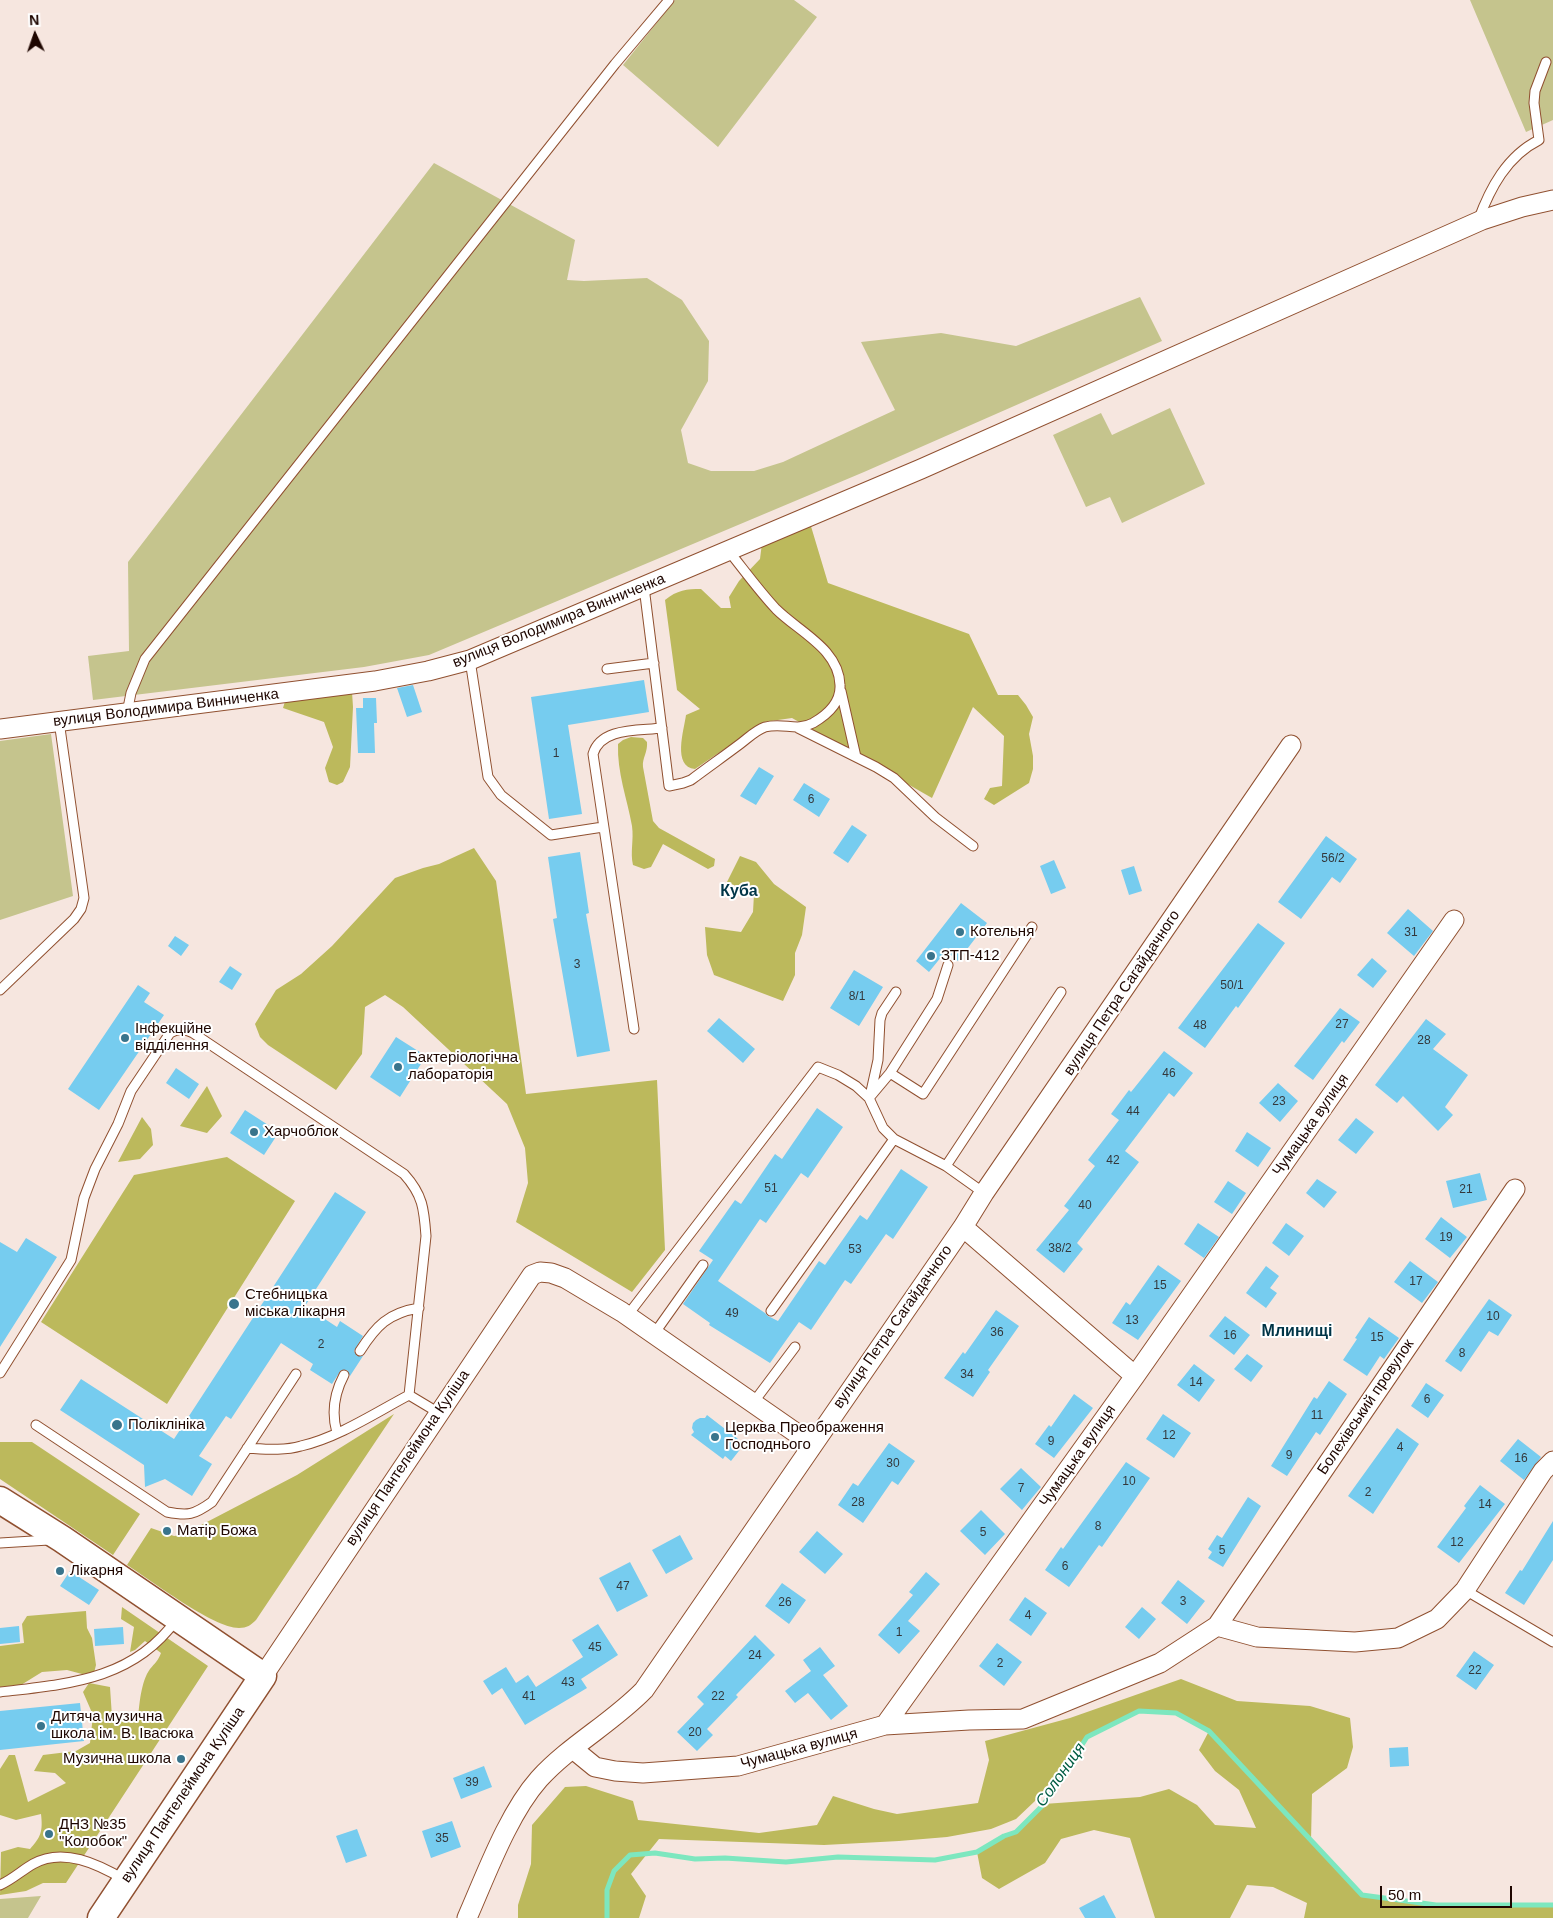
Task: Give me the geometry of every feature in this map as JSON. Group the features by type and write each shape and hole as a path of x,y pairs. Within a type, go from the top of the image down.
{"street":[{"name":"вулиця Володимира Винниченка","path":"0,729 375,681 428,672 470,660 921,469 1478,222 1522,207 1553,200"},
{"name":"вулиця Петра Сагайдачного","path":"467,1918 499,1846 525,1798 540,1779 573,1749 630,1704 644,1690 963,1227 984,1193 1291,745"},
{"name":"Чумацька вулиця","path":"573,1749 595,1766 615,1771 643,1772 738,1766 885,1725 1135,1376 1454,920"},
{"name":"Болехівський провулок","path":"885,1725 1023,1719 1160,1663 1217,1626 1516,1189"},
{"path":"963,1227 1135,1376"},
{"name":"вулиця Пантелеймона Куліша","path":"101,1918 532,1276 540,1272 565,1278 654,1334 812,1444"},
{"path":"1217,1626 1258,1637 1355,1642 1398,1638 1437,1619 1465,1590 1543,1471 1553,1461"},
{"path":"0,1500 62,1539 263,1676"}],"lane":[{"path":"127,712 131,693 145,660 609,72 669,0"},
{"path":"1478,222 1488,196 1509,163 1529,145 1539,140 1534,103 1535,91 1546,62"},
{"path":"728,550 782,615 830,656 840,678 841,691 856,756"},
{"path":"644,587 669,786 691,780 765,727 786,725 798,728 856,756 894,778 935,818 973,846"},
{"path":"470,660 488,777 501,795 551,835 604,827"},
{"path":"607,669 654,663"},
{"path":"798,728 812,724 825,715 836,703 841,691"},
{"path":"0,990 74,919 81,909 84,898 59,721"},
{"path":"634,1030 593,754 596,744 604,738 615,734 662,728"},
{"path":"890,1073 923,1094 1032,927"},
{"path":"869,1098 890,1073 937,998 948,965"},
{"path":"869,1098 878,1060 880,1020 882,1013 896,992"},
{"path":"946,1166 1061,992"},
{"path":"0,1373 71,1260 84,1198 131,1092 170,1034 177,1029 185,1029 193,1032 404,1174 414,1184 421,1197 426,1236 409,1395"},
{"path":"627,1316 818,1067 838,1075 856,1086 869,1098 882,1128 894,1139 946,1166 984,1193"},
{"path":"771,1311 894,1139"},
{"path":"654,1334 703,1265"},
{"path":"360,1351 380,1324 394,1314 419,1308"},
{"path":"753,1403 795,1347"},
{"path":"36,1426 167,1512 185,1515 201,1510 212,1502 296,1374"},
{"path":"337,1433 333,1406 336,1392 344,1375"},
{"path":"409,1395 439,1413"},
{"path":"247,1448 280,1449 301,1446 337,1433 409,1395"},
{"path":"0,1543 62,1539"},
{"path":"1465,1590 1553,1642"},
{"path":"0,1692 63,1684 109,1672 134,1660 153,1646 167,1632 177,1618"},
{"path":"0,1885 46,1858 81,1859 103,1867 126,1881"}],"shaded area":[{"path":"675,0 794,0 817,17 718,147 623,65"},
{"path":"1470,0 1553,0 1553,120 1526,132"},
{"path":"434,163 575,240 567,280 647,278 682,300 709,341 708,381 681,430 688,463 711,471 754,471 783,462 895,410 861,342 941,333 1016,346 1140,297 1162,341 864,472 429,655 364,667 93,700 88,656 129,651 128,562"},
{"path":"1170,408 1205,484 1122,523 1110,497 1086,507 1053,435 1101,413 1112,435"},
{"path":"810,523 828,583 969,634 998,695 1018,695 1033,717 1029,734 1033,769 1029,783 994,805 984,799 990,788 1002,786 1004,736 973,707 932,798 792,718 764,722 695,769 688,767 684,762 681,747 686,715 700,709 677,690 665,600 682,591 701,589 721,608 731,608 729,597 739,581 760,559 762,543"},
{"path":"352,692 350,767 343,782 337,785 329,782 325,768 333,747 324,722 283,708 286,698"},
{"path":"51,734 73,896 0,920 0,741"},
{"path":"631,737 643,738 647,742 643,767 653,821 659,828 715,859 714,866 708,869 663,844 651,867 644,869 633,865 632,826 618,755 618,744"},
{"path":"474,848 496,881 526,1094 657,1080 665,1250 632,1292 516,1222 528,1183 525,1148 507,1104 403,1007 385,995 365,1007 362,1054 336,1090 268,1045 260,1037 255,1024 276,990 301,974 332,946 395,878 439,864"},
{"path":"740,856 756,862 774,884 806,907 802,935 795,953 795,975 783,1001 714,975 707,955 705,927 741,932 753,912 754,894 727,882"},
{"path":"207,1086 222,1116 207,1133 180,1126"},
{"path":"142,1117 151,1129 153,1145 140,1159 118,1162"},
{"path":"227,1157 295,1201 167,1404 41,1322 134,1175"},
{"path":"394,1414 256,1620 249,1626 239,1628 228,1626 198,1612 127,1565 151,1528 174,1536 182,1535 297,1475"},
{"path":"0,1442 32,1442 140,1514 113,1555 0,1479"},
{"path":"122,1607 208,1666 66,1883 43,1883 26,1891 0,1895 1,1852 18,1847 30,1849 39,1837 42,1825 41,1814 16,1820 0,1815 0,1769 9,1755 15,1755 28,1802 66,1783 55,1773 34,1771 43,1755 76,1751 90,1743 93,1715 83,1692 89,1683 110,1687 112,1717 125,1722 138,1720 144,1680 161,1653 145,1641 130,1652 134,1627 121,1619"},
{"path":"86,1611 87,1628 92,1638 96,1665 94,1673 82,1674 67,1670 42,1672 21,1685 0,1687 0,1646 24,1643 22,1624 27,1616"},
{"path":"1181,1679 1237,1701 1310,1706 1350,1718 1353,1747 1347,1768 1312,1794 1311,1841 1362,1895 1437,1905 1553,1905 1553,1918 1304,1918 1307,1903 1273,1887 1247,1885 1230,1918 1155,1918 1130,1838 1094,1830 1061,1839 1045,1863 999,1889 982,1878 977,1852 1004,1836 1016,1832 1044,1804 1140,1797 1169,1789 1197,1805 1215,1825 1256,1828 1239,1790 1215,1771 1199,1750 1209,1731 1176,1713 1139,1711 1087,1738 1035,1801 1016,1819 991,1829 947,1837 824,1845 659,1839 631,1874 646,1896 639,1918 518,1918 518,1905 531,1864 532,1825 565,1787 586,1786 633,1801 638,1820 759,1833 817,1825 833,1796 897,1814 978,1803 989,1760 985,1741 1070,1718"},
{"path":"41,1896 28,1918 0,1918 0,1899"}],"building":[{"path":"644,680 649,712 568,725 582,814 549,819 531,697"},
{"path":"413,685 422,712 407,717 397,688"},
{"path":"363,698 376,698 377,723 374,723 375,753 358,753 356,708 363,708"},
{"path":"759,767 774,776 756,805 740,796"},
{"path":"804,783 830,799 819,817 793,800"},
{"path":"852,825 867,835 848,863 833,853"},
{"path":"1326,836 1357,859 1340,883 1332,877 1301,919 1278,902"},
{"path":"580,852 589,913 586,914 610,1051 577,1057 553,919 557,918 548,857"},
{"path":"1054,860 1066,888 1051,894 1040,866"},
{"path":"1134,866 1142,891 1129,895 1121,870"},
{"name":"Котельня","path":"961,903 987,923 958,961 946,951 929,972 916,961"},
{"path":"1408,909 1433,931 1414,956 1387,933"},
{"path":"1258,923 1285,943 1238,1008 1236,1006 1205,1048 1178,1028"},
{"path":"175,936 189,945 181,956 168,946"},
{"path":"1372,958 1387,971 1373,988 1357,975"},
{"path":"230,966 242,974 232,990 219,982"},
{"path":"854,970 883,987 859,1026 830,1008"},
{"name":"Інфекційне відділення","path":"138,985 150,993 144,1002 164,1015 99,1110 68,1089"},
{"path":"1340,1008 1360,1022 1344,1043 1342,1041 1313,1080 1294,1066"},
{"path":"719,1018 755,1049 743,1063 707,1031"},
{"path":"1426,1019 1446,1034 1433,1049 1468,1075 1445,1107 1453,1115 1438,1131 1403,1096 1397,1103 1375,1085"},
{"name":"Бактеріологічна лабораторія","path":"396,1037 426,1056 400,1097 370,1077"},
{"path":"1164,1051 1193,1073 1174,1097 1169,1093 1125,1151 1139,1162 1077,1243 1083,1249 1064,1273 1036,1250 1069,1210 1064,1206 1095,1166 1088,1160 1119,1120 1111,1114 1129,1090 1131,1092"},
{"path":"176,1068 199,1084 189,1099 166,1083"},
{"path":"1278,1083 1298,1101 1280,1122 1259,1103"},
{"path":"817,1108 843,1127 808,1178 801,1173 766,1223 760,1219 718,1281 778,1321 819,1261 825,1265 860,1215 867,1220 901,1169 928,1187 893,1239 886,1234 851,1284 845,1280 811,1330 799,1322 770,1363 709,1325 710,1323 683,1304 713,1260 699,1251 735,1200 741,1204 775,1154 782,1159"},
{"name":"Харчоблок","path":"245,1110 279,1132 264,1155 230,1133"},
{"path":"1356,1118 1374,1132 1356,1154 1338,1140"},
{"path":"1247,1132 1271,1148 1258,1167 1235,1151"},
{"path":"1480,1173 1487,1200 1453,1208 1446,1181"},
{"path":"1317,1179 1337,1192 1324,1208 1306,1193"},
{"path":"1228,1181 1246,1193 1232,1214 1214,1202"},
{"path":"335,1192 366,1212 305,1306 337,1327 340,1321 363,1336 354,1351 357,1356 363,1356 350,1376 347,1370 341,1370 332,1384 310,1370 313,1364 281,1343 231,1419 226,1416 199,1456 212,1464 192,1496 165,1479 145,1487 144,1465 60,1410 81,1379 174,1439"},
{"path":"1441,1217 1467,1237 1450,1258 1425,1239"},
{"path":"1198,1223 1219,1237 1204,1258 1184,1244"},
{"path":"1286,1223 1304,1236 1289,1256 1272,1243"},
{"path":"26,1238 57,1257 0,1347 0,1242 17,1252"},
{"path":"1410,1261 1438,1282 1422,1303 1394,1282"},
{"path":"1158,1265 1181,1281 1138,1340 1112,1323 1126,1302 1130,1305"},
{"path":"1266,1266 1279,1276 1270,1288 1277,1293 1266,1308 1246,1293"},
{"path":"1489,1299 1512,1315 1498,1336 1489,1331 1461,1372 1445,1361"},
{"path":"996,1310 1019,1326 988,1370 990,1372 973,1397 944,1378 963,1352 965,1354"},
{"path":"1225,1316 1250,1335 1234,1355 1209,1336"},
{"path":"1369,1317 1399,1338 1384,1359 1380,1356 1367,1376 1343,1360"},
{"path":"1247,1354 1263,1366 1251,1382 1234,1369"},
{"path":"1194,1364 1215,1380 1199,1402 1177,1385"},
{"path":"1329,1381 1347,1394 1320,1435 1316,1432 1287,1476 1271,1466 1314,1397 1317,1399"},
{"path":"1426,1383 1444,1395 1428,1418 1411,1406"},
{"path":"1074,1394 1093,1408 1054,1458 1035,1444 1049,1425 1051,1427"},
{"path":"1163,1414 1191,1433 1174,1458 1146,1439"},
{"name":"Церква Преображення Господнього","path":"707,1415 738,1439 736,1442 742,1447 731,1461 725,1456 723,1459 691,1435 694,1432 692,1428 693,1423 700,1418 705,1418"},
{"path":"1397,1428 1419,1444 1373,1514 1348,1496"},
{"path":"1518,1439 1541,1457 1524,1480 1500,1461"},
{"path":"889,1443 915,1461 898,1485 892,1481 863,1523 838,1505 853,1483 858,1486"},
{"path":"1126,1462 1150,1478 1102,1547 1099,1545 1069,1587 1045,1570 1061,1547 1063,1549"},
{"path":"1021,1468 1041,1487 1022,1510 1000,1489"},
{"path":"1480,1485 1505,1504 1459,1563 1437,1547 1466,1508 1464,1506"},
{"path":"1248,1497 1261,1506 1223,1567 1208,1558 1212,1552 1208,1549 1217,1535 1222,1538"},
{"path":"981,1510 1005,1534 985,1555 960,1531"},
{"path":"1553,1521 1553,1560 1524,1605 1505,1593 1520,1570 1522,1571"},
{"path":"817,1531 843,1554 825,1574 799,1552"},
{"path":"680,1535 693,1559 666,1574 652,1550"},
{"path":"630,1562 648,1596 617,1612 599,1578"},
{"path":"70,1571 99,1590 89,1605 60,1586"},
{"path":"926,1572 940,1584 908,1621 920,1631 899,1654 878,1635 913,1595 909,1592"},
{"path":"1178,1580 1205,1601 1187,1624 1161,1603"},
{"path":"782,1583 806,1600 789,1624 765,1606"},
{"path":"1025,1597 1047,1613 1031,1636 1009,1620"},
{"path":"1142,1607 1156,1619 1139,1639 1125,1627"},
{"path":"598,1624 618,1655 581,1679 587,1688 525,1725 502,1688 492,1695 483,1681 506,1667 516,1683 528,1675 536,1687 583,1657 572,1640"},
{"path":"19,1626 20,1642 0,1644 0,1628"},
{"path":"123,1627 124,1644 95,1646 94,1629"},
{"path":"755,1635 775,1655 736,1695 738,1697 707,1729 713,1735 697,1751 677,1732 704,1704 697,1697"},
{"path":"997,1643 1022,1662 1004,1686 979,1666"},
{"path":"820,1647 835,1666 823,1675 848,1706 831,1720 808,1693 795,1703 785,1691 811,1671 803,1660"},
{"path":"1474,1651 1494,1665 1476,1690 1456,1676"},
{"name":"Дитяча музична школа ім. В. Івасюка","path":"80,1703 84,1741 0,1750 0,1711"},
{"path":"1408,1747 1409,1766 1390,1767 1389,1748"},
{"path":"484,1766 492,1787 461,1799 453,1778"},
{"path":"452,1821 461,1847 431,1858 422,1831"},
{"path":"357,1829 367,1856 346,1863 336,1836"},
{"path":"1104,1895 1116,1918 1085,1918 1079,1908"}],"waterway":[{"name":"Солониця","path":"607,1918 607,1890 614,1871 630,1855 655,1853 695,1859 725,1858 786,1862 838,1857 935,1860 977,1852 1004,1836 1016,1832 1044,1804 1087,1737 1139,1711 1176,1713 1209,1731 1362,1895 1436,1905 1553,1905"}],"place":[{"name":"Котельня","path":"960,932"},
{"name":"ЗТП-412","path":"931,956"},
{"name":"Інфекційне відділення","path":"125,1038"},
{"name":"Бактеріологічна лабораторія","path":"398,1067"},
{"name":"Харчоблок","path":"254,1132"},
{"name":"Стебницька міська лікарня","path":"234,1304"},
{"name":"Поліклініка","path":"117,1425"},
{"name":"Церква Преображення Господнього","path":"715,1437"},
{"name":"Матір Божа","path":"167,1531"},
{"name":"Лікарня","path":"60,1571"},
{"name":"Дитяча музична школа ім. В. Івасюка","path":"41,1726"},
{"name":"Музична школа","path":"181,1759"},
{"name":"ДНЗ №35 \"Колобок\"","path":"49,1834"}],"district":[{"name":"Куба","path":"739,892"},
{"name":"Млинищі","path":"1297,1332"}]}
